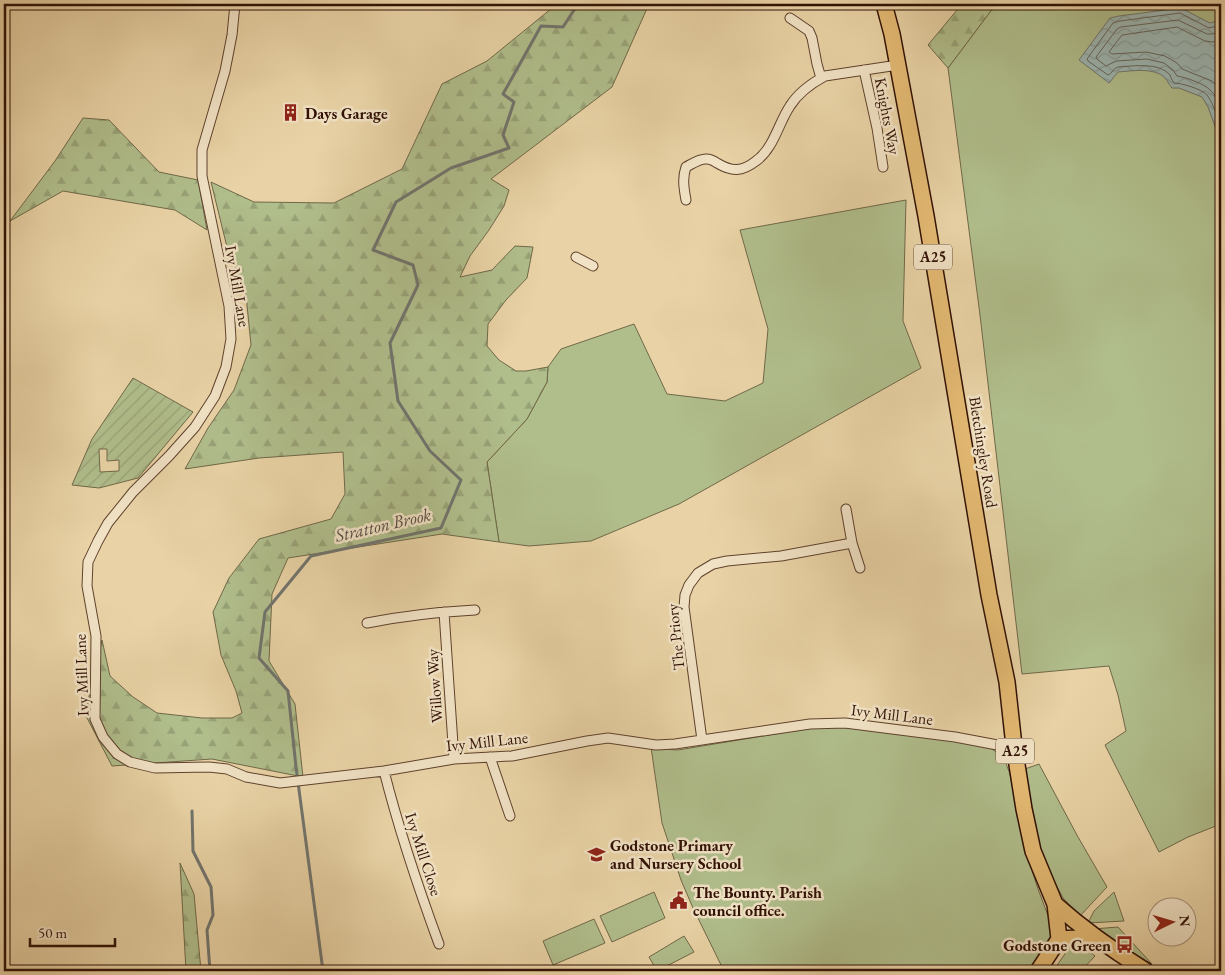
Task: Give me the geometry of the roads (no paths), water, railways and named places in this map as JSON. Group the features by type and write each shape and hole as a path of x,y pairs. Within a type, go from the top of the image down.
{"main road":[{"name":"Bletchingley Road","path":"884,4 892,34 926,216 989,595 1007,682 1014,746 1024,809 1033,851 1055,904"},
{"path":"1055,904 1074,921 1146,971"},
{"name":"A25","path":"1055,904 1059,939"},
{"path":"1038,971 1059,939 1096,937"}],"street":[{"name":"Ivy Mill Lane","path":"235,4 232,35 225,70 202,150 202,176 229,306 231,338 226,368 215,396 195,427 108,522 88,562 87,586 96,636 95,719 103,737 117,754 130,762 155,768 209,767 227,769 246,777 280,783 384,771 454,759 512,756 608,738 656,745 810,724 845,722 955,737 1008,747 1014,746"},
{"path":"790,18 809,31 821,78"},
{"name":"Knights Way","path":"686,200 683,183 686,167 703,159 710,158 725,168 732,170 742,169 756,162 766,153 790,105 803,91 821,78 898,65"},
{"name":"Knights Way","path":"864,70 877,128 882,167"},
{"path":"576,257 592,266"},
{"path":"846,510 852,543 860,568"},
{"name":"The Priory","path":"702,740 684,607 685,595 689,585 698,573 713,564 727,561 782,556 852,543"},
{"path":"367,623 444,612 475,610"},
{"name":"Willow Way","path":"444,612 454,759"},
{"path":"490,757 510,816"},
{"name":"Ivy Mill Close","path":"384,771 393,807 438,944"}],"water":[{"path":"1181,8 1210,23 1221,20 1221,143 1208,107 1202,97 1179,88 1172,88 1161,75 1149,71 1118,72 1109,83 1079,60 1110,18"}],"waterway":[{"name":"Stratton Brook","path":"323,971 288,691 259,658 265,612 311,556 441,528 461,480 430,451 398,401 390,343 418,285 413,265 373,250 396,202 451,168 509,148 503,135 514,102 503,94 541,26 563,27 578,4"},
{"path":"192,811 193,851 211,887 213,915 207,930 210,971"}],"place":[{"name":"Days Garage","path":"291,113"},
{"name":"Godstone Primary and Nursery School","path":"596,854"},
{"name":"The Bounty. Parish council office.","path":"679,901"},
{"name":"Godstone Green","path":"1125,945"}]}
